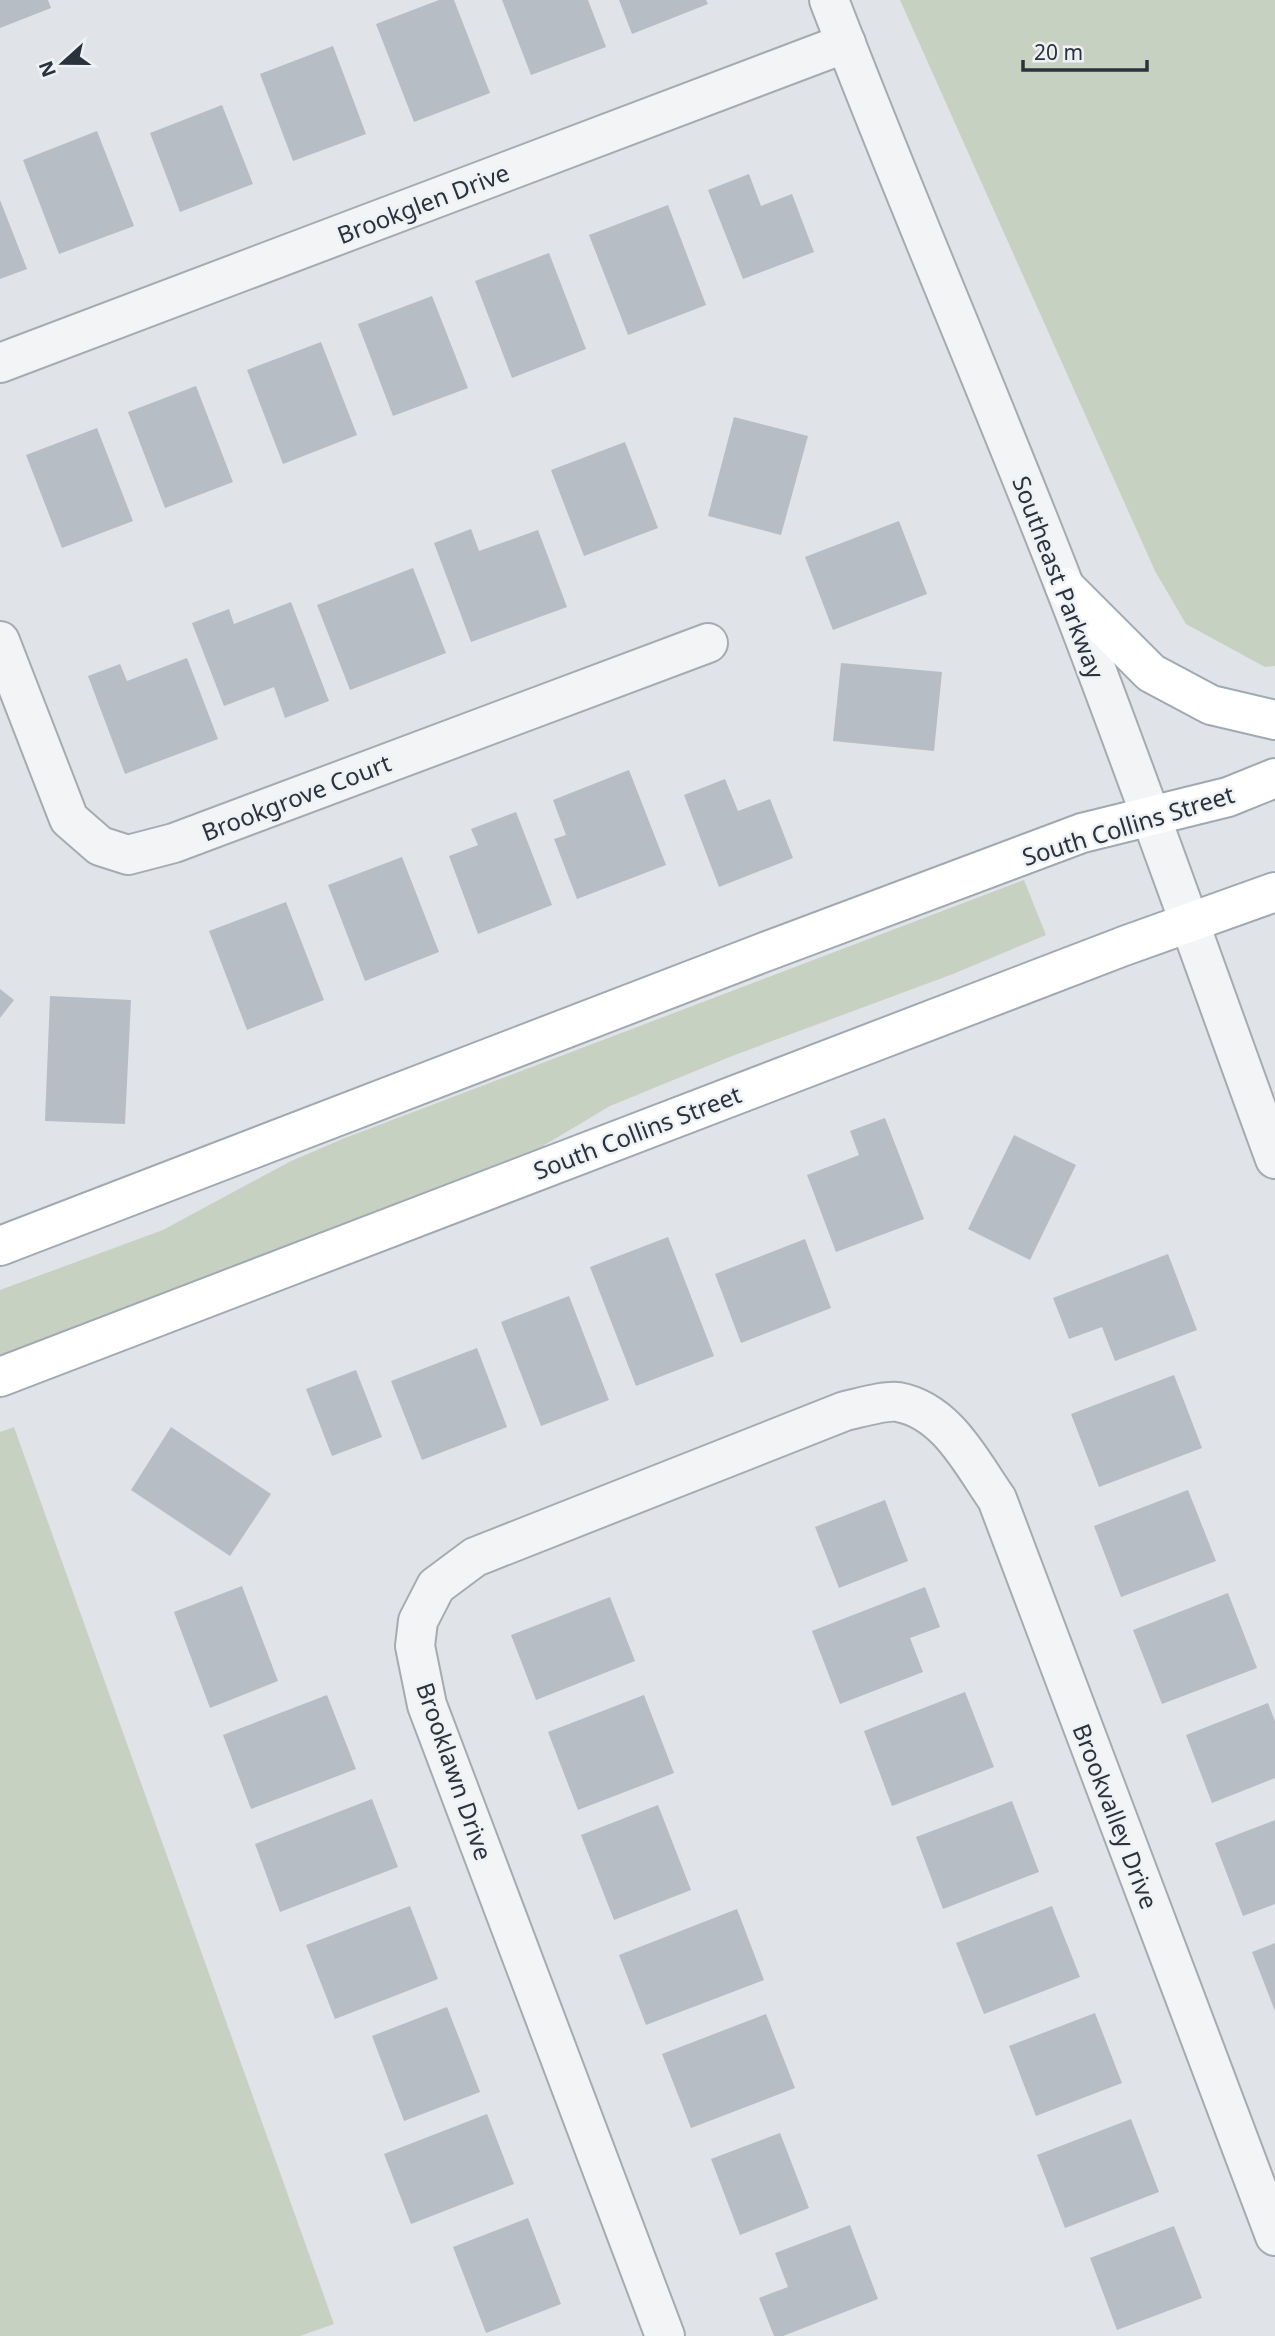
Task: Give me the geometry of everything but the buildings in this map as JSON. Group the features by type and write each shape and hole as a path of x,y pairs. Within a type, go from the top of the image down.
{"main road":[{"path":"1065,587 1150,673 1211,705 1275,720"},
{"name":"South Collins Street","path":"0,1246 1082,833 1228,797 1275,778"},
{"name":"South Collins Street","path":"0,1377 1111,951 1275,892"}],"street":[{"name":"Southeast Parkway","path":"829,0 1065,587 1152,817 1188,924 1275,1159"},
{"name":"Brookglen Drive","path":"0,363 846,43"},
{"name":"Brookgrove Court","path":"0,641 69,820 100,846 128,855 174,843 708,643"},
{"name":"Brooklawn Drive","path":"665,2336 427,1705 415,1647 418,1621 436,1586 475,1557 845,1411 897,1402 928,1413"},
{"name":"Brookvalley Drive","path":"928,1413 951,1434 997,1499 1275,2236"}],"green space":[{"path":"900,0 1275,0 1275,666 1265,667 1186,624 1155,571"},
{"path":"1024,880 1046,935 953,974 732,1056 610,1106 526,1156 0,1358 0,1290 163,1230 291,1161 345,1138"},
{"path":"14,1427 334,2324 300,2336 0,2336 0,1432"}]}
